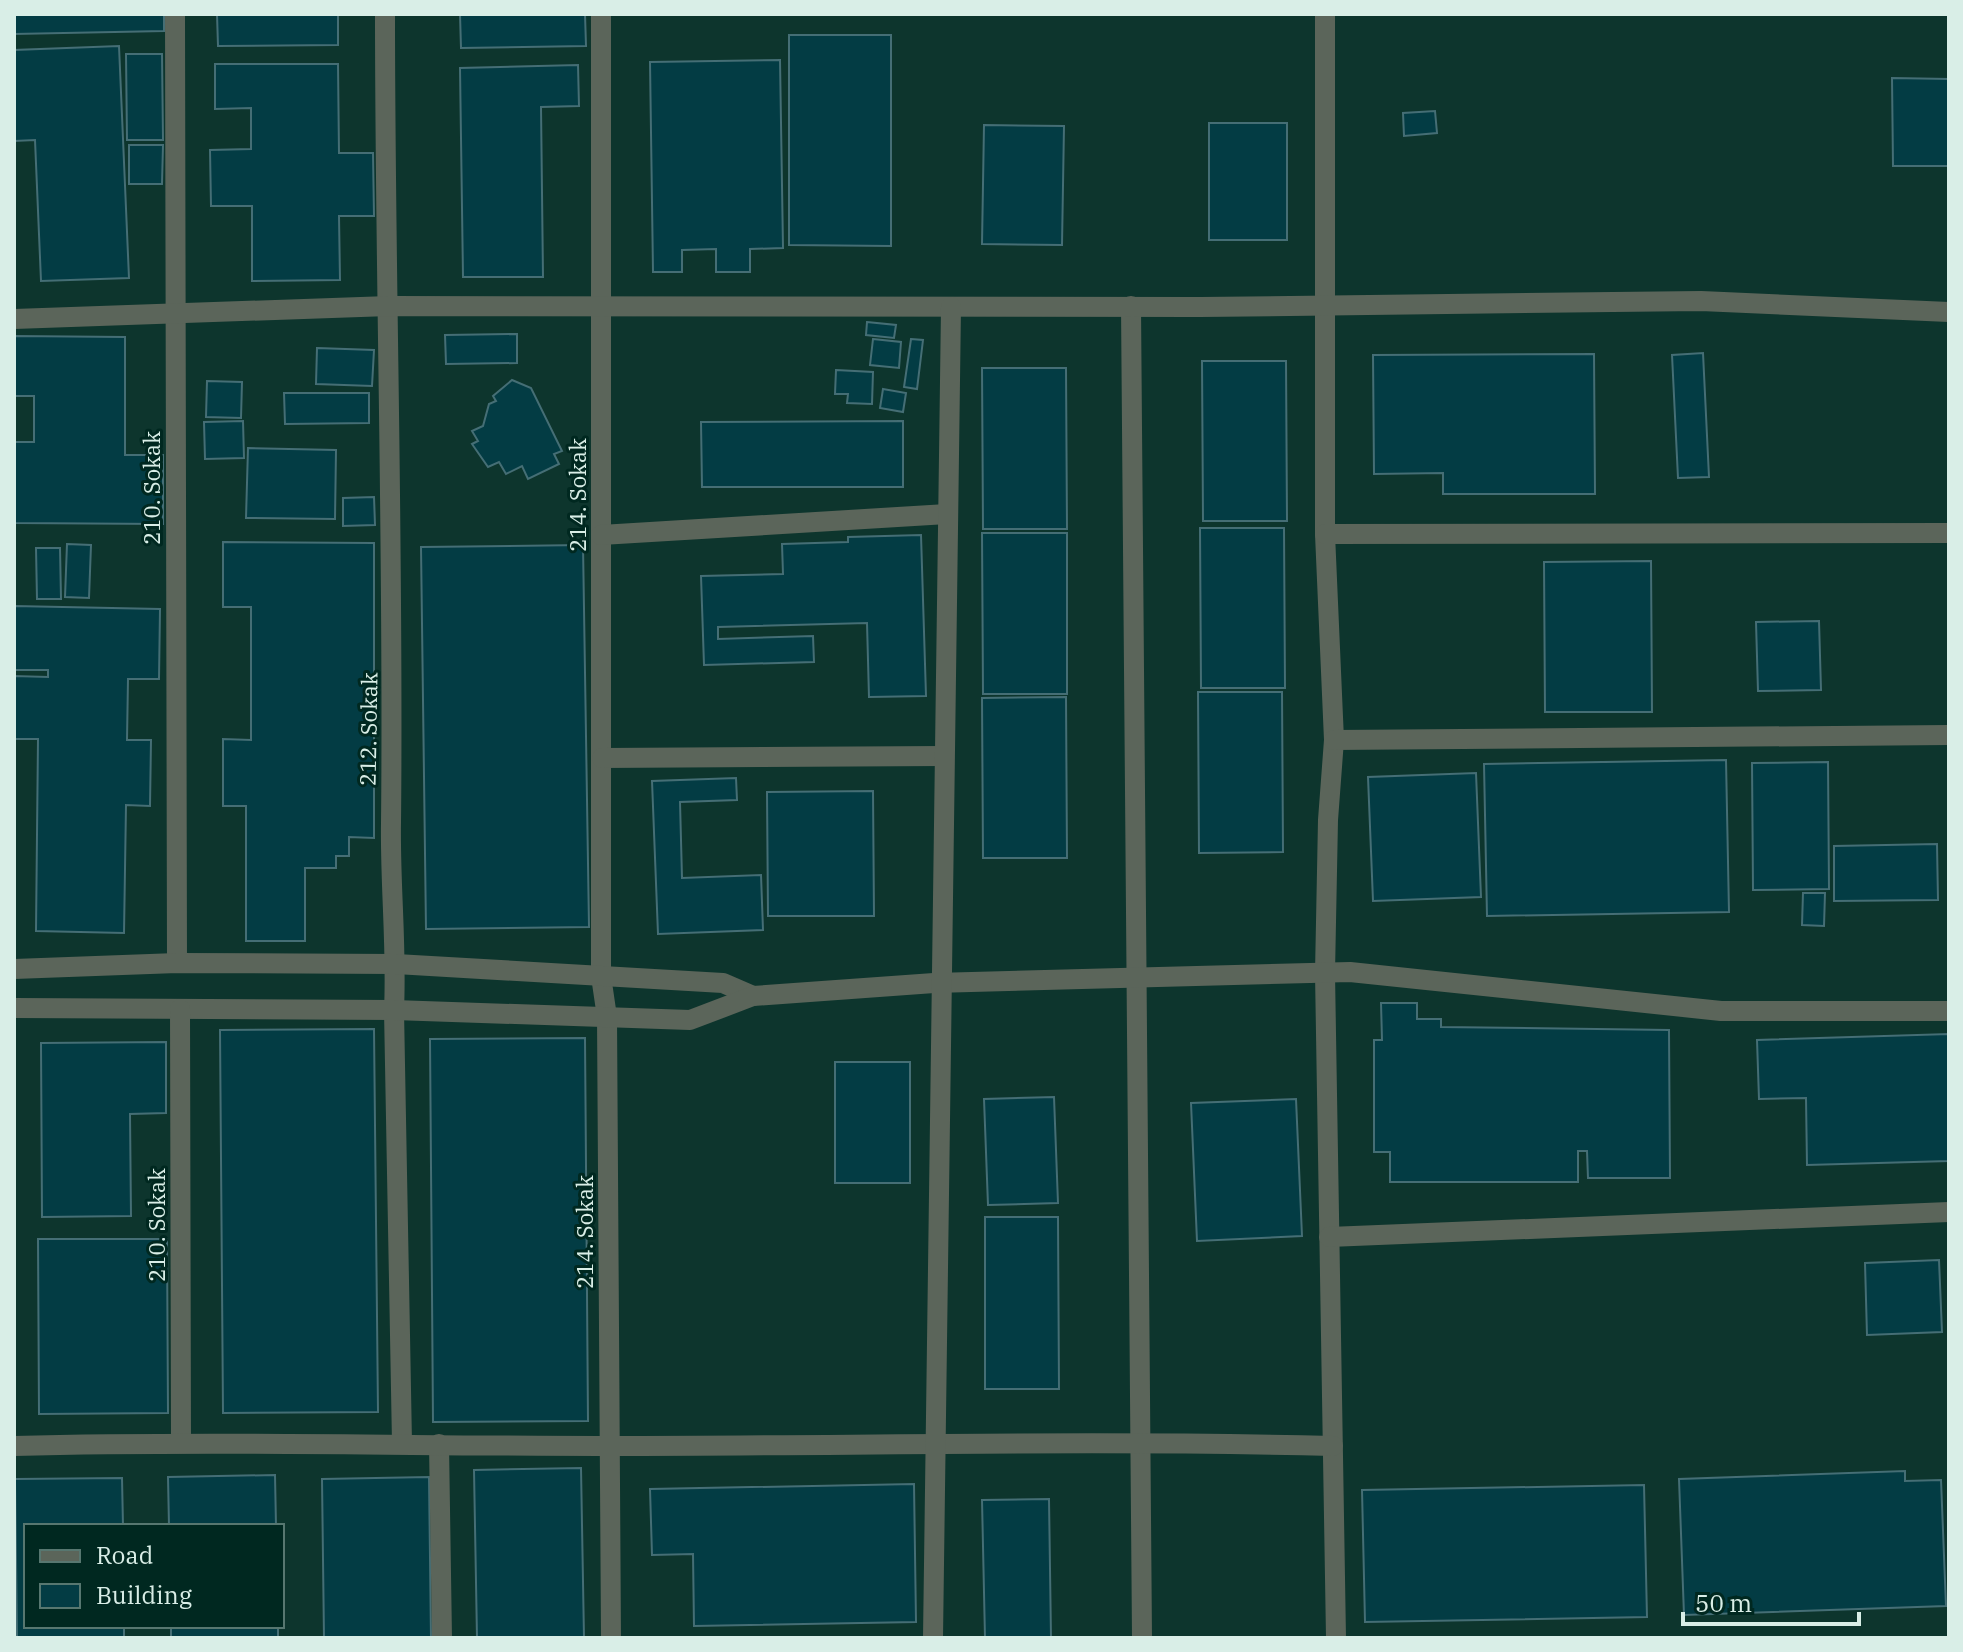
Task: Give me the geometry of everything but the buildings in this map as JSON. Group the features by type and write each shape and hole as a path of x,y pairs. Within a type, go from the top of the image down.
{"street":[{"name":"210. Sokak","path":"175,14 177,963"},
{"name":"212. Sokak","path":"385,14 391,842 396,964 394,1010 402,1443"},
{"name":"214. Sokak","path":"601,14 601,976 607,1017 611,1638"},
{"path":"1325,14 1325,534 1334,740 1328,820 1325,973 1336,1638"},
{"path":"14,319 389,306 951,307 1701,301 1949,312"},
{"path":"1131,306 1142,1638"},
{"path":"933,1638 951,307"},
{"path":"601,535 947,514"},
{"path":"1325,534 1949,533"},
{"path":"1334,740 1949,735"},
{"path":"602,758 944,756"},
{"path":"14,969 177,963 396,964 723,983 753,996"},
{"path":"14,1008 394,1010 690,1020 753,996 941,983 1350,972 1721,1011 1949,1011"},
{"name":"210. Sokak","path":"180,1009 181,1442"},
{"path":"1329,1237 1949,1212"},
{"path":"14,1446 181,1442 609,1446 1140,1441 1333,1446"},
{"path":"439,1444 442,1638"}],"shaded area":[{"path":"14,14 1949,14 1949,1638 14,1638"}]}
